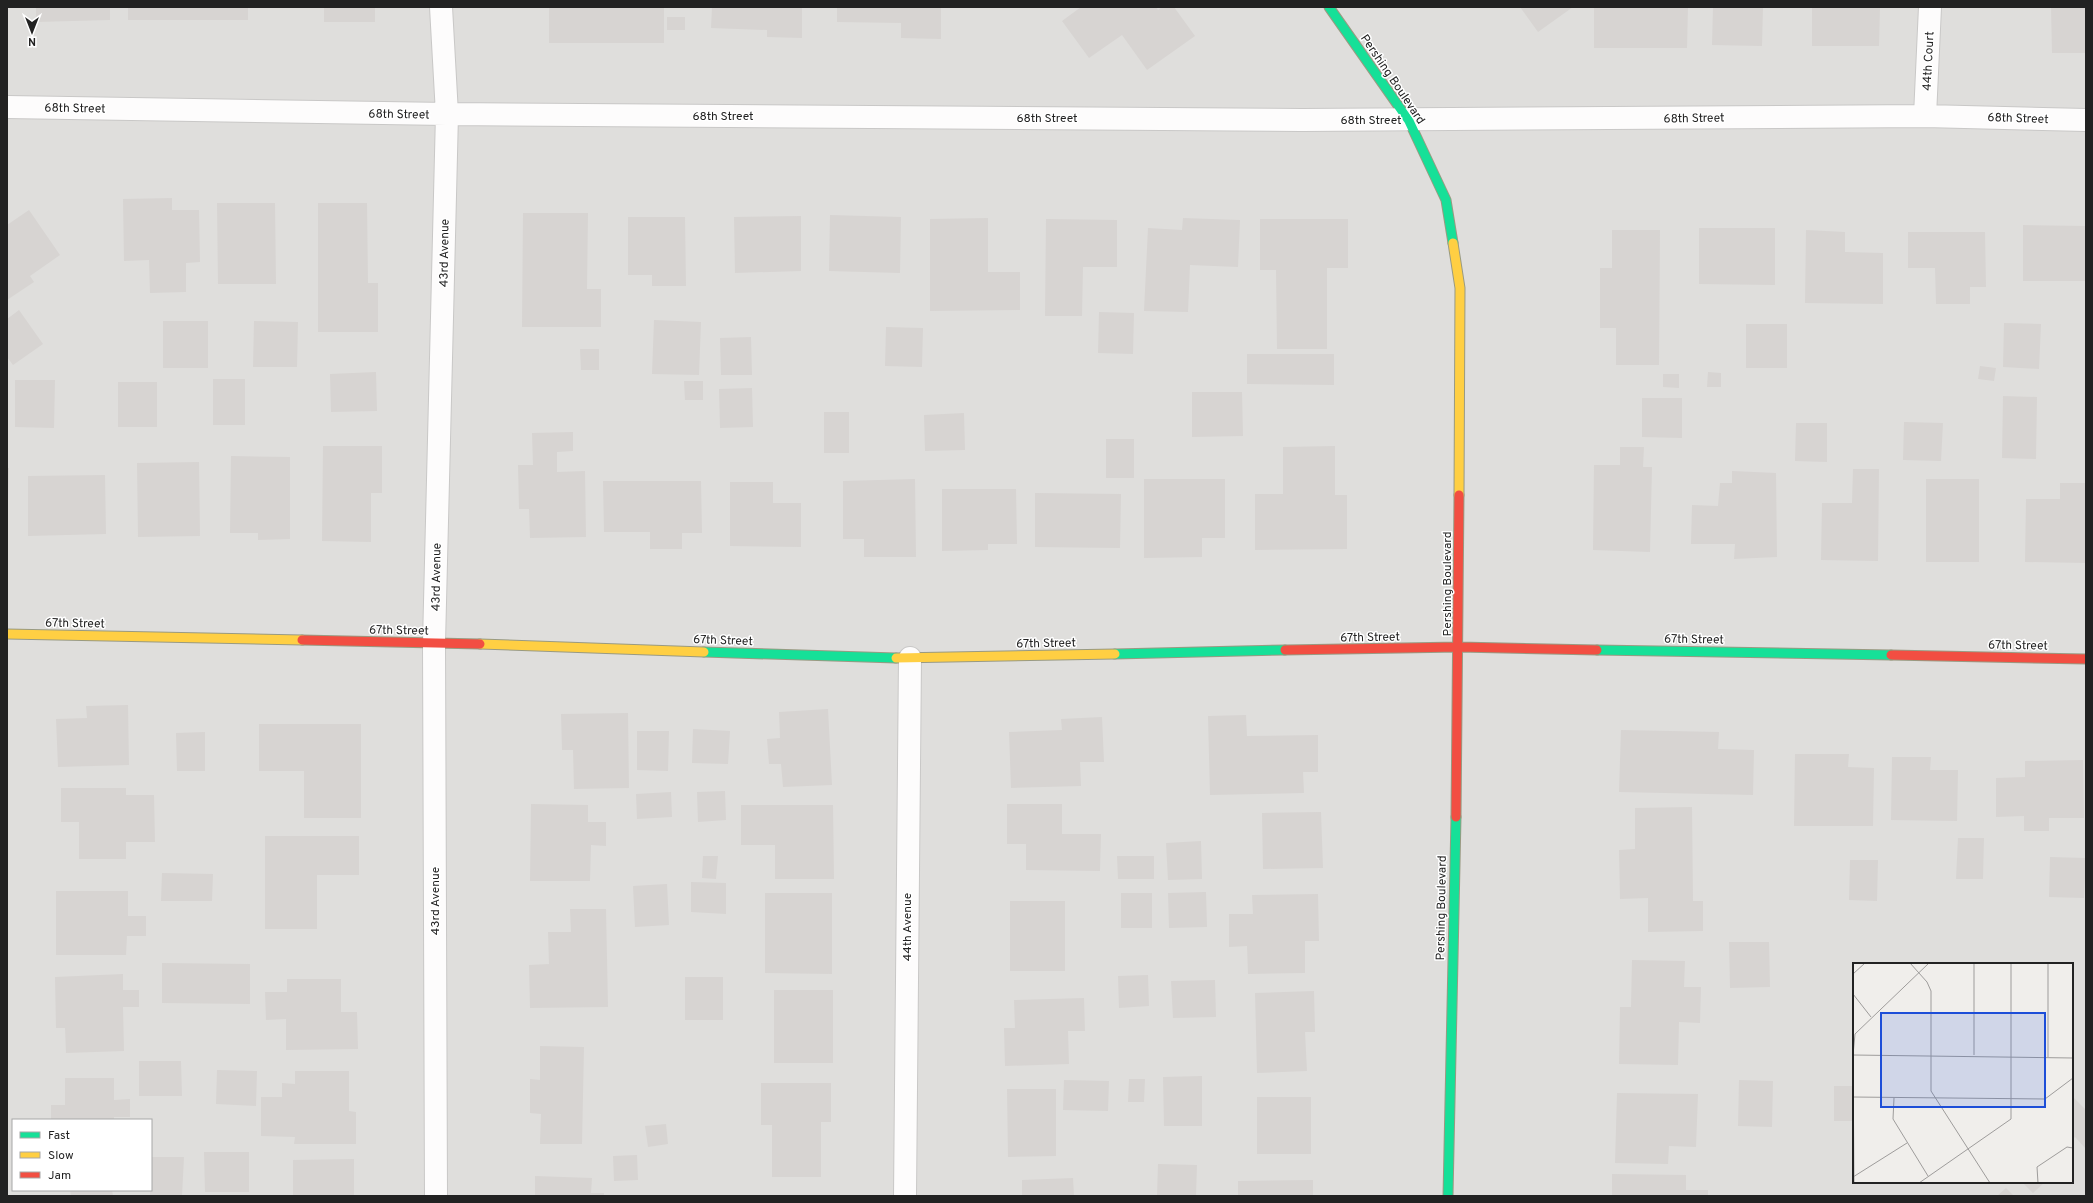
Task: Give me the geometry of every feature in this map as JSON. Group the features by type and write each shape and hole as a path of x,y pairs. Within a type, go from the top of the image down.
{"street":[{"name":"43rd Avenue","path":"436,1196 434,643 447,114 441,7"},
{"name":"Pershing Boulevard","path":"1329,7 1409,121 1446,200 1460,288 1459,647 1448,1196"},
{"name":"44th Court","path":"1925,116 1930,7"},
{"name":"68th Street","path":"7,107 447,114 1409,121 1925,116 2086,120"},
{"name":"67th Street","path":"7,634 434,643 910,658 1459,647 2086,658"},
{"name":"44th Avenue","path":"905,1196 910,658"}],"shaded area":[{"path":"7,7 2086,7 2086,1196 7,1196"}],"building":[{"path":"36,7 110,7 110,20 36,22"},
{"path":"128,7 248,7 248,20 128,20"},
{"path":"324,7 375,7 375,22 324,22"},
{"path":"549,7 664,7 664,43 549,43"},
{"path":"712,7 802,7 802,38 767,37 767,30 711,28"},
{"path":"837,7 941,7 941,39 901,38 901,23 837,22"},
{"path":"1081,7 1156,7 1158,10 1162,7 1174,7 1195,36 1147,70 1122,35 1089,58 1062,21"},
{"path":"1520,7 1573,7 1538,32"},
{"path":"1594,7 1688,7 1687,48 1594,48"},
{"path":"1713,7 1763,7 1762,46 1712,45"},
{"path":"1812,7 1880,7 1879,46 1812,46"},
{"path":"2051,7 2086,7 2086,53 2052,53"},
{"path":"667,17 685,17 685,30 667,30"},
{"path":"172,198 172,210 199,210 200,262 186,263 186,292 150,293 149,260 124,261 123,199"},
{"path":"217,203 275,203 276,284 218,284"},
{"path":"318,203 367,203 368,283 378,283 378,332 318,332"},
{"path":"29,210 60,255 30,276 34,282 7,300 7,225"},
{"path":"523,213 588,213 587,289 601,289 601,327 522,327"},
{"path":"830,215 901,217 900,273 829,271"},
{"path":"801,216 801,271 735,273 734,217"},
{"path":"628,217 685,217 686,286 652,286 652,275 628,275"},
{"path":"988,218 988,272 1020,272 1020,310 930,311 930,219"},
{"path":"1183,218 1240,220 1238,267 1190,265 1188,312 1144,311 1148,228 1182,230"},
{"path":"1046,219 1117,220 1117,267 1083,267 1082,316 1045,316"},
{"path":"1260,219 1348,219 1348,268 1327,268 1327,349 1277,349 1276,270 1260,270"},
{"path":"2023,225 2086,226 2086,281 2023,281"},
{"path":"1699,228 1775,228 1775,285 1699,284"},
{"path":"1612,230 1660,230 1659,365 1616,365 1616,328 1600,328 1600,268 1612,268"},
{"path":"1806,230 1845,232 1845,252 1883,253 1883,304 1805,303"},
{"path":"1908,232 1985,232 1986,287 1970,287 1970,304 1936,304 1935,268 1908,268"},
{"path":"19,310 43,344 13,365 7,357 7,319"},
{"path":"1099,312 1134,313 1133,354 1098,353"},
{"path":"654,320 701,322 699,375 652,374"},
{"path":"163,321 208,321 208,368 163,368"},
{"path":"254,321 298,322 297,367 253,367"},
{"path":"2004,323 2041,324 2039,369 2003,367"},
{"path":"1746,324 1787,324 1787,368 1746,368"},
{"path":"886,327 923,328 922,367 885,366"},
{"path":"751,337 752,375 721,375 720,338"},
{"path":"580,349 599,349 599,370 581,370"},
{"path":"1247,354 1334,354 1334,385 1247,384"},
{"path":"1980,366 1996,368 1994,381 1978,379"},
{"path":"376,372 377,411 331,412 330,374"},
{"path":"1708,372 1721,373 1721,387 1707,387"},
{"path":"1663,374 1679,374 1679,388 1663,387"},
{"path":"213,379 245,379 245,425 213,425"},
{"path":"15,380 55,380 54,428 15,427"},
{"path":"684,381 703,381 703,400 685,400"},
{"path":"118,382 157,382 157,427 118,427"},
{"path":"752,388 753,427 720,428 719,389"},
{"path":"1192,392 1242,392 1243,436 1192,437"},
{"path":"2003,396 2037,397 2036,459 2002,458"},
{"path":"1642,398 1682,398 1682,438 1642,437"},
{"path":"824,412 849,412 849,453 824,453"},
{"path":"964,413 965,450 925,451 924,415"},
{"path":"1904,422 1943,423 1941,461 1903,460"},
{"path":"1796,423 1827,423 1827,462 1795,461"},
{"path":"573,432 573,451 557,452 557,472 585,471 586,537 530,538 529,509 519,509 518,465 533,465 532,433"},
{"path":"1106,439 1134,439 1134,478 1106,478"},
{"path":"323,446 382,446 382,493 371,493 371,542 322,541"},
{"path":"1335,446 1335,495 1347,495 1347,549 1255,550 1255,494 1283,494 1283,447"},
{"path":"1620,447 1644,447 1643,467 1652,467 1650,552 1593,550 1594,465 1620,465"},
{"path":"231,456 290,457 290,539 258,540 258,533 230,533"},
{"path":"199,462 200,536 138,537 137,463"},
{"path":"7,468 9,468 8,501 7,501"},
{"path":"1853,469 1879,469 1878,561 1821,560 1822,503 1852,503"},
{"path":"1732,471 1776,473 1777,557 1734,559 1735,544 1691,544 1692,505 1718,506 1720,483 1732,483"},
{"path":"105,475 106,534 28,536 28,476"},
{"path":"915,479 916,557 864,557 864,539 843,539 843,481"},
{"path":"1144,479 1225,479 1225,538 1202,538 1202,557 1144,558"},
{"path":"1926,479 1979,479 1979,562 1926,562"},
{"path":"603,481 701,481 702,533 682,533 682,549 650,549 650,532 604,532"},
{"path":"730,482 773,482 773,503 801,503 801,547 730,546"},
{"path":"2060,483 2086,483 2086,563 2025,562 2026,499 2060,499"},
{"path":"942,489 1016,489 1017,544 988,544 988,550 942,551"},
{"path":"1035,493 1121,494 1120,548 1035,547"},
{"path":"128,705 129,765 58,767 56,719 87,718 86,706"},
{"path":"828,709 832,785 783,787 781,764 769,764 767,739 780,738 779,712"},
{"path":"628,713 629,788 574,789 573,750 562,750 561,714"},
{"path":"1246,715 1247,736 1318,735 1318,772 1303,772 1304,793 1210,795 1208,716"},
{"path":"1102,717 1104,762 1080,762 1081,786 1011,788 1009,732 1062,730 1061,719"},
{"path":"259,724 361,724 361,818 304,818 304,771 259,771"},
{"path":"693,729 730,731 728,764 692,763"},
{"path":"1621,730 1719,732 1718,749 1754,750 1753,795 1619,792"},
{"path":"637,731 669,731 668,771 637,770"},
{"path":"205,732 205,771 177,771 176,733"},
{"path":"1795,754 1849,754 1848,767 1874,768 1873,826 1794,826"},
{"path":"1892,757 1931,757 1930,770 1958,770 1957,821 1891,820"},
{"path":"2083,760 2084,818 2049,818 2049,831 2024,831 2024,816 1996,817 1996,778 2025,777 2025,761"},
{"path":"61,788 126,788 126,795 154,795 155,842 126,842 126,859 79,859 79,822 61,822"},
{"path":"725,791 726,820 698,822 697,792"},
{"path":"671,792 672,817 637,819 636,794"},
{"path":"531,804 588,805 588,822 606,822 606,846 591,845 590,881 530,881"},
{"path":"1007,804 1062,804 1062,834 1101,834 1100,871 1026,870 1026,844 1007,844"},
{"path":"741,805 833,805 834,879 775,879 775,845 741,845"},
{"path":"1692,807 1693,901 1703,901 1703,931 1648,932 1648,898 1620,899 1619,850 1635,849 1635,808"},
{"path":"1321,812 1323,868 1263,869 1262,813"},
{"path":"265,836 359,836 359,875 317,875 317,929 265,929"},
{"path":"1958,838 1984,838 1983,879 1956,879"},
{"path":"1201,841 1202,879 1168,880 1166,843"},
{"path":"703,856 718,856 716,879 702,878"},
{"path":"1117,856 1154,856 1154,879 1118,879"},
{"path":"2050,857 2086,858 2084,898 2049,897"},
{"path":"1850,860 1878,860 1877,901 1849,900"},
{"path":"162,873 213,874 212,901 161,901"},
{"path":"691,882 726,883 726,914 691,912"},
{"path":"667,884 669,925 635,927 633,886"},
{"path":"56,891 128,891 128,916 146,916 146,936 127,936 126,955 56,955"},
{"path":"1206,892 1207,927 1169,928 1168,893"},
{"path":"765,893 832,893 832,974 765,973"},
{"path":"1121,893 1152,893 1152,928 1121,928"},
{"path":"1318,894 1319,941 1305,941 1305,973 1248,974 1247,946 1229,947 1229,914 1253,914 1252,895"},
{"path":"1010,901 1065,901 1065,971 1010,971"},
{"path":"570,909 606,909 608,1007 530,1008 529,965 549,964 548,932 571,932"},
{"path":"1729,942 1769,942 1770,987 1730,988"},
{"path":"1632,960 1685,961 1684,987 1701,987 1700,1023 1679,1022 1678,1065 1619,1064 1620,1007 1631,1007"},
{"path":"162,963 250,964 250,1004 162,1003"},
{"path":"123,974 123,990 139,990 139,1007 123,1007 124,1051 66,1053 65,1028 56,1028 55,977"},
{"path":"1148,975 1149,1006 1119,1008 1118,976"},
{"path":"685,977 723,977 723,1020 685,1020"},
{"path":"287,979 341,979 341,1012 357,1012 358,1049 286,1050 286,1019 266,1020 265,992 287,992"},
{"path":"1215,980 1216,1017 1173,1018 1171,981"},
{"path":"774,990 833,990 833,1063 774,1063"},
{"path":"1314,991 1315,1032 1305,1032 1307,1071 1257,1073 1255,993"},
{"path":"1084,998 1085,1031 1068,1031 1069,1064 1005,1066 1004,1028 1015,1028 1014,1000"},
{"path":"540,1046 584,1047 582,1144 540,1144 541,1114 530,1113 530,1079 540,1080"},
{"path":"139,1061 181,1061 182,1096 139,1096"},
{"path":"217,1070 257,1071 256,1106 216,1104"},
{"path":"295,1071 349,1071 349,1111 356,1112 356,1144 294,1144 295,1137 261,1136 261,1097 282,1097 282,1083 295,1084"},
{"path":"1202,1076 1202,1126 1164,1126 1163,1077"},
{"path":"65,1078 114,1078 114,1100 130,1099 130,1117 114,1117 114,1119 51,1119 51,1105 65,1105"},
{"path":"1129,1079 1145,1079 1144,1102 1128,1102"},
{"path":"1064,1080 1109,1081 1108,1111 1063,1110"},
{"path":"1739,1080 1773,1081 1772,1127 1738,1126"},
{"path":"761,1083 831,1083 831,1122 821,1122 821,1177 772,1177 772,1125 761,1125"},
{"path":"1834,1086 1853,1086 1853,1121 1834,1121"},
{"path":"1007,1089 1056,1089 1056,1156 1008,1157"},
{"path":"1617,1093 1698,1094 1696,1147 1669,1146 1668,1164 1615,1163"},
{"path":"1257,1097 1311,1097 1311,1154 1257,1154"},
{"path":"2073,1097 2086,1110 2086,1149 2075,1137 2073,1139"},
{"path":"666,1124 668,1144 648,1147 645,1126"},
{"path":"204,1152 249,1152 249,1192 205,1192"},
{"path":"637,1155 638,1180 614,1181 613,1156"},
{"path":"152,1157 184,1157 182,1196 150,1196 150,1191 152,1191"},
{"path":"354,1159 354,1196 293,1196 293,1160"},
{"path":"1158,1164 1197,1165 1196,1196 1157,1196"},
{"path":"1612,1174 1686,1175 1686,1190 1708,1190 1708,1196 1612,1196"},
{"path":"535,1176 592,1178 591,1193 604,1193 604,1196 535,1196"},
{"path":"1073,1178 1074,1196 1022,1196 1022,1180"},
{"path":"1313,1180 1313,1196 1238,1196 1238,1181"},
{"path":"2023,1183 2044,1183 2033,1193"},
{"path":"2006,1188 2014,1196 1997,1196"},
{"path":"70,1191 112,1191 113,1196 71,1196"}],"traffic: fast":[{"path":"1329,7 1409,121 1446,200 1453,243"},
{"path":"1115,654 1285,650"},
{"path":"1597,650 1891,655"},
{"path":"704,652 896,658"},
{"path":"1448,1196 1456,817"}],"traffic: slow":[{"path":"1453,243 1460,288 1459,495"},
{"path":"7,634 302,640"},
{"path":"480,644 704,652"},
{"path":"896,658 1115,654"}],"traffic: jam":[{"path":"1456,817 1459,495"},
{"path":"302,640 480,644"},
{"path":"1285,650 1459,647 1597,650"},
{"path":"1891,655 2086,659"}]}
